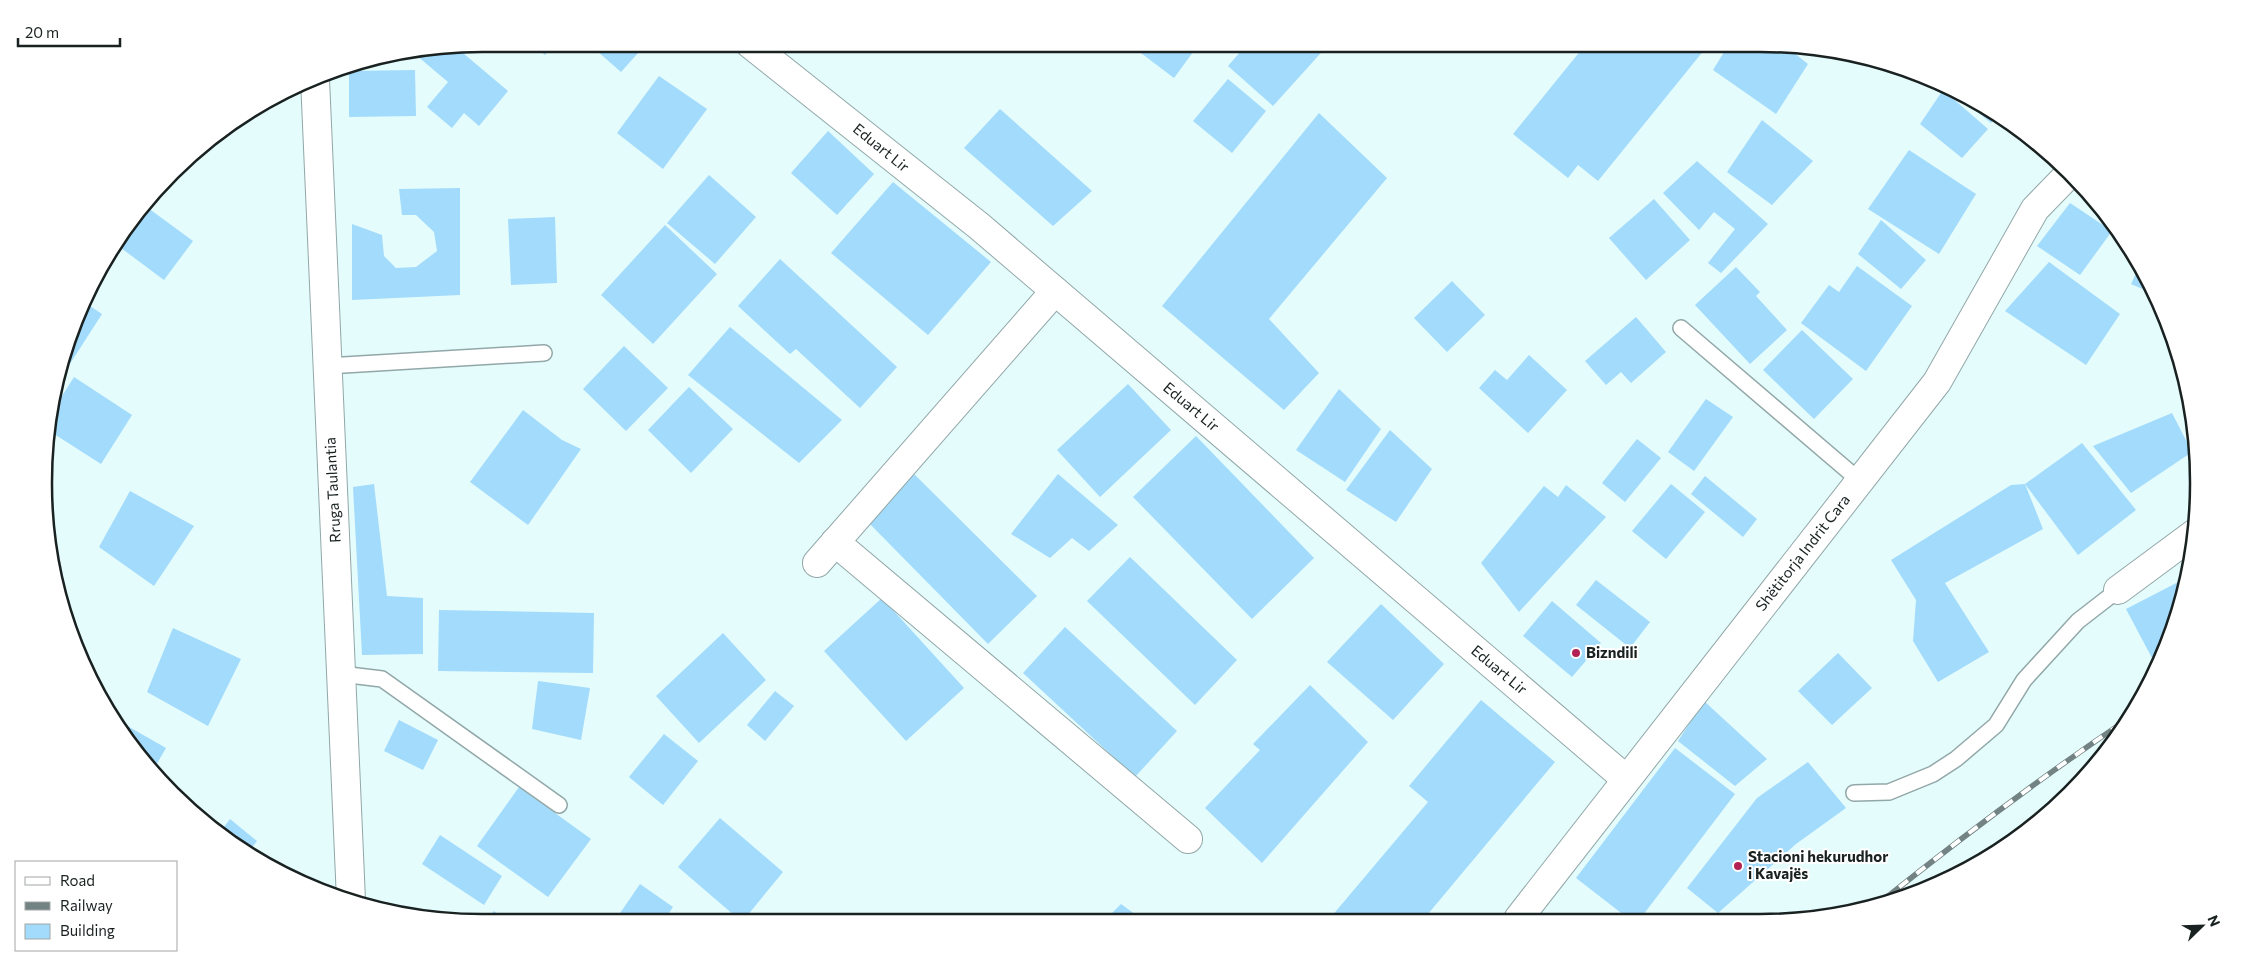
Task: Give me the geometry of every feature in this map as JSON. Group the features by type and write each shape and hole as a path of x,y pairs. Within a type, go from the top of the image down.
{"street":[{"name":"Eduart Lir","path":"760,52 979,226 1626,779"},
{"name":"Rruga Taulantia","path":"315,86 352,893"},
{"name":"Shëtitorja Indrit Cara","path":"1522,914 1937,382 2036,209 2064,180"},
{"path":"817,563 1055,291"},
{"path":"2118,590 2186,540"},
{"path":"835,542 1188,839"}],"lane":[{"path":"1681,328 1860,481"},
{"path":"327,366 544,353"},
{"path":"1854,793 1889,792 1933,774 1956,760 1996,725 2024,680 2078,621 2118,590"},
{"path":"341,674 382,679 559,804"}],"building":[{"path":"598,52 639,52 621,72"},
{"path":"1140,52 1193,52 1174,78"},
{"path":"1240,52 1322,52 1273,106 1228,66"},
{"path":"1580,52 1703,52 1598,181 1578,165 1568,178 1513,134"},
{"path":"1724,52 1795,54 1808,64 1776,114 1713,70"},
{"path":"463,53 508,91 479,126 464,113 452,128 427,107 448,82 419,57"},
{"path":"415,70 416,116 349,117 349,74 359,71"},
{"path":"659,76 707,109 663,169 617,133"},
{"path":"1228,79 1266,111 1232,153 1193,121"},
{"path":"1941,93 1954,100 1988,129 1962,158 1920,124"},
{"path":"1000,109 1092,191 1053,226 964,148"},
{"path":"1319,113 1387,178 1269,319 1319,373 1284,410 1162,306"},
{"path":"1979,113 1992,121 1991,123"},
{"path":"1762,120 1813,161 1772,205 1727,172"},
{"path":"828,131 874,174 837,215 791,173"},
{"path":"1909,150 1976,194 1939,254 1868,209"},
{"path":"1697,161 1768,224 1721,273 1708,263 1735,229 1714,212 1699,230 1663,193"},
{"path":"709,175 756,217 715,264 667,223"},
{"path":"893,182 991,262 928,335 831,253"},
{"path":"460,188 460,295 352,300 352,224 382,235 384,256 396,268 416,267 437,251 434,232 416,215 402,215 399,189"},
{"path":"1654,199 1690,240 1646,280 1609,238"},
{"path":"2070,203 2104,226 2110,234 2080,275 2037,246"},
{"path":"150,210 193,241 164,280 122,249"},
{"path":"555,217 557,283 511,285 508,219"},
{"path":"1881,220 1926,260 1901,289 1858,254"},
{"path":"665,225 717,274 653,344 601,295"},
{"path":"780,259 897,367 860,408 796,349 790,354 738,306"},
{"path":"2049,262 2120,314 2086,365 2005,311"},
{"path":"1857,266 1912,306 1866,371 1801,323 1829,285 1839,292"},
{"path":"1736,267 1760,292 1756,296 1787,330 1750,364 1695,305"},
{"path":"2135,275 2143,289 2131,284"},
{"path":"1452,281 1485,315 1447,352 1414,318"},
{"path":"91,306 102,314 69,365"},
{"path":"1636,317 1666,352 1631,383 1621,372 1606,385 1585,361"},
{"path":"730,327 842,420 799,463 688,375"},
{"path":"1802,330 1853,379 1814,419 1763,370"},
{"path":"624,346 668,388 626,431 583,389"},
{"path":"1529,355 1567,390 1528,433 1479,388 1495,370 1507,380"},
{"path":"74,377 132,415 101,464 55,435 61,397"},
{"path":"1128,384 1171,430 1100,497 1057,450"},
{"path":"689,387 733,429 691,473 648,430"},
{"path":"1339,389 1381,429 1345,482 1296,450"},
{"path":"1706,399 1733,417 1694,471 1668,452"},
{"path":"523,410 562,440 581,449 528,525 470,482"},
{"path":"2172,413 2188,444 2189,454 2131,493 2093,446"},
{"path":"1390,430 1432,469 1396,522 1346,490"},
{"path":"1196,436 1314,558 1252,619 1133,497"},
{"path":"1637,439 1661,458 1625,502 1602,483"},
{"path":"2082,443 2136,510 2078,555 2025,484"},
{"path":"910,470 1037,596 988,644 863,517"},
{"path":"1058,474 1118,525 1089,551 1072,538 1050,558 1011,534"},
{"path":"1705,476 1757,519 1743,537 1691,494"},
{"path":"374,484 387,596 423,598 423,654 362,655 353,487"},
{"path":"1671,484 1705,512 1666,559 1632,531"},
{"path":"2025,484 2043,529 1945,583 1989,652 1938,682 1913,641 1916,600 1891,560 2011,485"},
{"path":"1566,485 1606,517 1519,612 1481,563 1544,486 1558,497"},
{"path":"130,491 194,526 154,586 99,547"},
{"path":"1130,557 1237,660 1195,705 1087,601"},
{"path":"1596,580 1650,622 1630,648 1576,605"},
{"path":"2178,582 2167,621 2152,658 2126,609"},
{"path":"882,598 964,688 906,741 824,651"},
{"path":"1552,601 1601,643 1572,677 1523,636"},
{"path":"1381,604 1444,664 1393,720 1327,662"},
{"path":"439,610 594,613 593,673 438,671"},
{"path":"1065,627 1177,731 1135,777 1023,673"},
{"path":"173,628 241,659 208,726 147,692"},
{"path":"723,633 766,680 699,743 656,696"},
{"path":"1838,653 1872,688 1832,725 1798,691"},
{"path":"538,681 590,688 581,740 532,729"},
{"path":"1310,685 1368,742 1262,863 1205,808 1260,750 1253,744"},
{"path":"775,691 794,706 765,741 747,725"},
{"path":"1481,700 1555,762 1428,914 1334,914 1428,802 1409,786"},
{"path":"1704,701 1767,759 1735,786 1678,741"},
{"path":"399,720 438,740 423,770 384,751"},
{"path":"128,726 166,748 157,764"},
{"path":"664,734 698,761 663,805 629,777"},
{"path":"1675,748 1735,794 1644,914 1623,914 1576,878"},
{"path":"1808,762 1846,808 1796,844 1718,913 1687,888 1757,798"},
{"path":"519,787 591,839 548,897 477,846"},
{"path":"720,818 783,872 749,914 733,914 678,867"},
{"path":"230,819 257,841 253,846 224,827"},
{"path":"440,835 502,876 484,905 422,864"},
{"path":"640,884 673,907 668,914 619,914"},
{"path":"1121,904 1135,914 1111,914"}],"railway":[{"path":"1893,892 2003,807 2111,731"}],"place":[{"name":"Bizndili","path":"1576,653"},
{"name":"Stacioni hekurudhor i Kavajës","path":"1738,866"}]}
